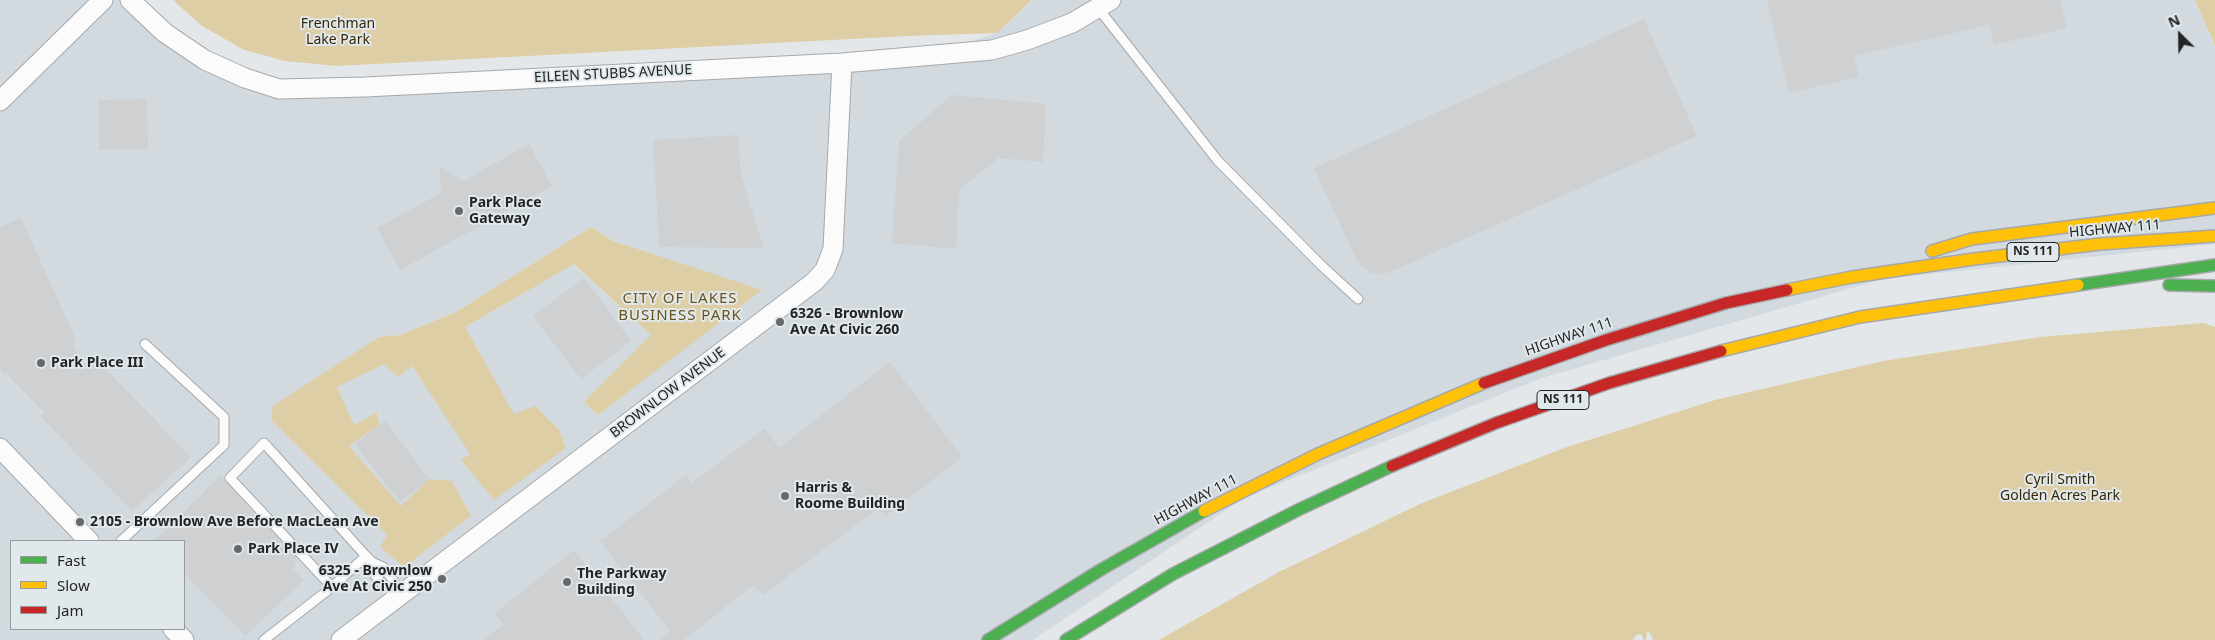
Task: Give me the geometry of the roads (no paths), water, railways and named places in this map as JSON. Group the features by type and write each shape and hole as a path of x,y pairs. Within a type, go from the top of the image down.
{"highway":[{"path":"1852,277 1972,239 2215,208"},
{"name":"HIGHWAY 111","path":"988,640 1102,568 1209,508 1318,454 1488,381 1606,340 1726,303 1852,277 1974,259 2071,248 2215,236"},
{"name":"NS 111","path":"1066,640 1173,574 1298,510 1400,462 1496,424 1609,383 1738,346 1860,317 1979,298 2102,283 2215,265"},
{"path":"2102,283 2215,286"}],"street":[{"path":"0,101 103,0"},
{"name":"EILEEN STUBBS AVENUE","path":"130,0 165,34 205,60 245,78 279,89 842,63 992,50 1027,40 1072,23 1104,4"},
{"name":"BROWNLOW AVENUE","path":"341,640 397,591 814,282 825,270 833,250 835,231 842,63"},
{"path":"0,448 88,540"},
{"path":"174,630 184,640"}],"lane":[{"path":"1104,4 1218,162 1322,266 1358,298"},
{"path":"122,540 224,445 224,417 145,344"},
{"path":"332,586 230,478 264,443 369,559 383,567 393,580 397,591"},
{"path":"264,640 369,559"}],"place":[{"name":"Park Place Gateway","path":"459,211"},
{"name":"6326 - Brownlow Ave At Civic 260","path":"780,322"},
{"name":"Park Place III","path":"41,363"},
{"name":"Harris & Roome Building","path":"785,496"},
{"name":"2105 - Brownlow Ave Before MacLean Ave","path":"80,522"},
{"name":"Park Place IV","path":"238,549"},
{"name":"6325 - Brownlow Ave At Civic 250","path":"442,579"},
{"name":"The Parkway Building","path":"567,582"}],"district":[{"name":"CITY OF LAKES BUSINESS PARK","path":"680,308"}],"park label":[{"name":"Frenchman Lake Park","path":"338,32"},
{"name":"Cyril Smith Golden Acres Park","path":"2060,488"}]}
